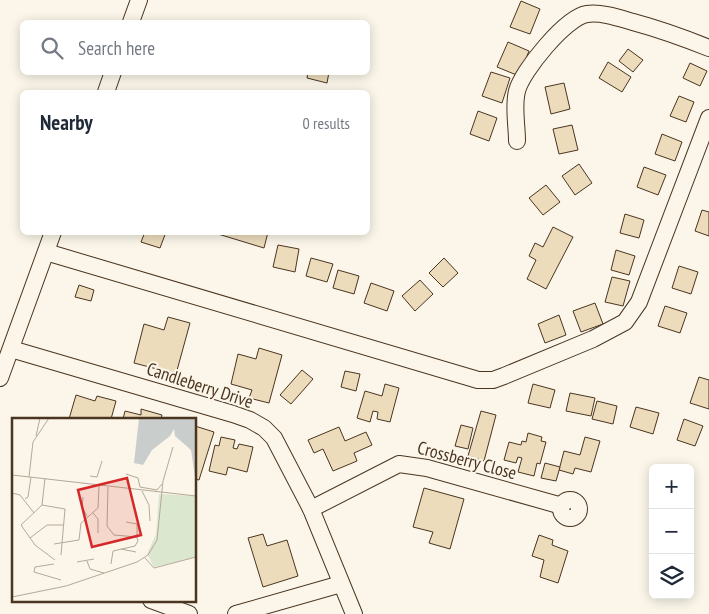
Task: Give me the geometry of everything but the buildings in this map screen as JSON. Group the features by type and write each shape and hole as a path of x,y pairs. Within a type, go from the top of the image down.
{"street":[{"path":"132,20 139,0"},
{"path":"518,141 515,103 519,85 532,61 577,17 588,14 611,16 673,33 709,48"},
{"path":"107,90 112,75"},
{"path":"46,252 478,380 493,380 593,339 625,322 632,314 640,302 709,118"},
{"path":"0,378 52,235"},
{"name":"Candleberry Drive","path":"11,349 250,420 264,428 274,438 311,509 354,614"},
{"name":"Crossberry Close","path":"311,509 399,464 427,468 562,506"},
{"path":"236,614 341,584"},
{"path":"157,602 190,614"}]}
